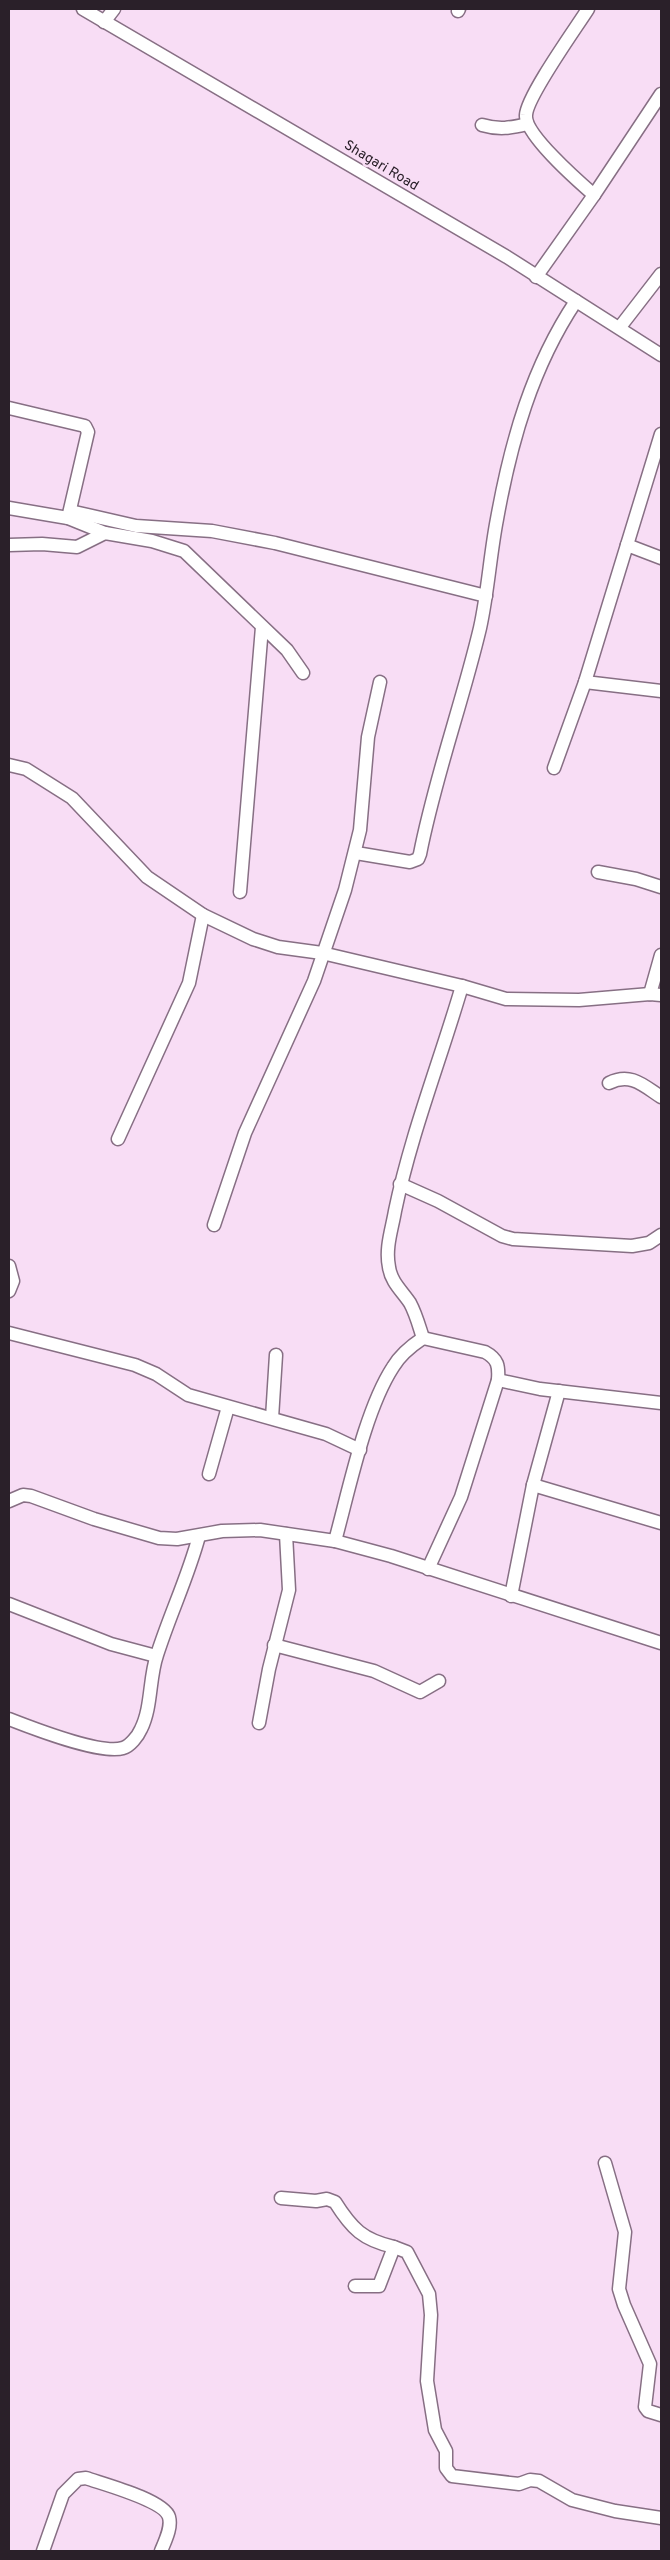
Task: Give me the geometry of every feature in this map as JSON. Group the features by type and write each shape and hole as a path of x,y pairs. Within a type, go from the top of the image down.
{"street":[{"name":"Shagari Road","path":"83,9 498,252 661,354"},
{"path":"104,22 114,9"},
{"path":"588,9 529,105 526,115 527,124 540,142 594,196"},
{"path":"536,277 594,196 661,94"},
{"path":"482,125 509,129 527,124"},
{"path":"620,327 661,274"},
{"path":"356,853 410,862 418,859 420,854 431,803 473,656 486,596 497,518 520,417 550,344 576,301"},
{"path":"9,408 85,426 88,432 69,514"},
{"path":"554,768 585,682 661,434"},
{"path":"9,508 69,514 136,526 212,531 275,543 486,596"},
{"path":"69,514 105,533 152,541 184,552 287,650 303,672"},
{"path":"9,545 42,544 77,547 105,533"},
{"path":"627,545 661,558"},
{"path":"240,892 262,627"},
{"path":"214,1225 245,1133 314,981 356,853 363,805 368,737 380,682"},
{"path":"585,682 661,691"},
{"path":"9,765 26,769 72,798 147,877 203,916 253,939 278,947 322,953 462,986 506,999 579,1000 656,995 661,955"},
{"path":"598,872 636,879 661,887"},
{"path":"118,1139 189,983 203,916"},
{"path":"423,1338 416,1315 396,1285 389,1268 390,1233 400,1184 415,1130 445,1045 462,986"},
{"path":"609,1083 624,1078 638,1081 661,1097"},
{"path":"400,1184 444,1204 490,1230 513,1239 632,1246 649,1243 661,1236"},
{"path":"9,1266 13,1281 9,1291"},
{"path":"9,1333 135,1365 156,1374 188,1395 326,1434 360,1450"},
{"path":"335,1541 360,1450 382,1386 392,1367 408,1348 423,1338 473,1349 495,1357 499,1366 498,1380 461,1498 428,1569"},
{"path":"272,1418 276,1355"},
{"path":"498,1380 559,1391 661,1403"},
{"path":"511,1596 533,1485 559,1391"},
{"path":"208,1474 228,1407"},
{"path":"533,1485 661,1523"},
{"path":"9,1501 23,1495 31,1496 94,1519 158,1538 177,1539 222,1531 243,1530 335,1541 391,1556 661,1643"},
{"path":"259,1723 274,1645 288,1590 286,1534"},
{"path":"9,1719 46,1733 104,1748 124,1748 135,1738 144,1722 156,1656 189,1572 199,1536"},
{"path":"9,1604 111,1644 156,1656"},
{"path":"274,1645 374,1671 420,1692 439,1682"},
{"path":"605,2163 625,2232 619,2289 650,2364 645,2407 648,2411 661,2415"},
{"path":"281,2198 316,2201 327,2199 335,2202 362,2236 374,2242 407,2252 429,2294 427,2381 435,2430 446,2451 448,2473 456,2477 519,2484 530,2480 539,2481 572,2500 661,2518"},
{"path":"355,2286 379,2286 394,2247"},
{"path":"43,2551 63,2494 78,2479 86,2478 154,2503 167,2513 170,2519 162,2551"}]}
